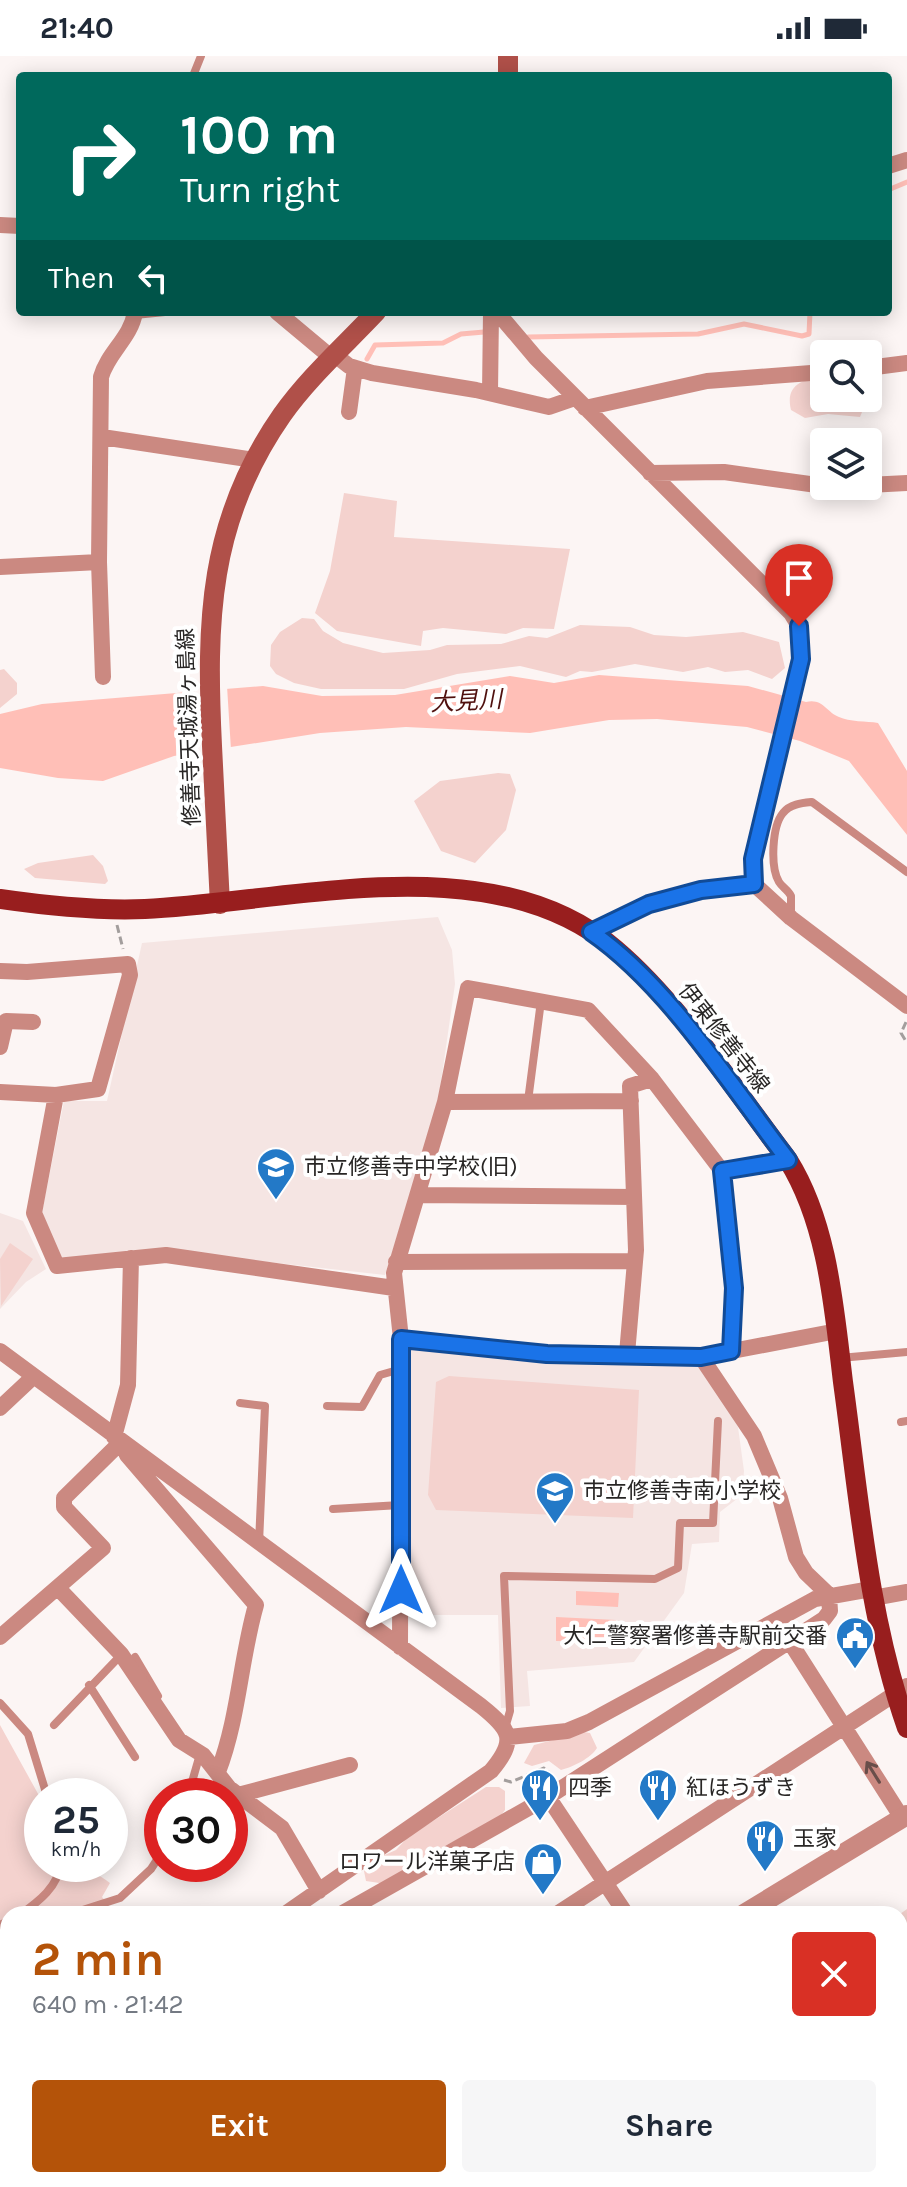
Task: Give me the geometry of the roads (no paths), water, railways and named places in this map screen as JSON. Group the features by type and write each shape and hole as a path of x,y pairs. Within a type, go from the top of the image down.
{"main road":[{"name":"修善寺天城湯ヶ島線","path":"220,904 208,671 209,622 221,544 254,460 283,413 372,316"},
{"name":"伊東修善寺線","path":"0,899 56,908 112,909 220,904 417,884 513,900 547,910 613,947 652,984 788,1160 804,1185 815,1214 837,1331 872,1594 901,1690 907,1728"}],"street":[{"path":"103,677 99,562 101,377 105,364 128,334 134,316"},
{"path":"282,316 334,356 355,368 549,407 707,381 810,373"},
{"path":"490,393 494,316"},
{"path":"498,316 580,403 791,613 799,626 801,659 753,859 754,884 791,918 907,1006"},
{"path":"882,366 907,363"},
{"path":"349,412 355,368"},
{"path":"102,437 254,460"},
{"path":"650,473 724,472 810,484"},
{"path":"882,484 907,483"},
{"path":"0,567 99,562"},
{"path":"591,932 649,904 701,890 754,884"},
{"path":"0,971 128,964 130,975 98,1089 56,1095 0,1092"},
{"path":"400,1647 401,1339 394,1288 396,1262 445,1102 468,988 588,1010 652,1079 722,1171 734,1288 731,1351"},
{"path":"0,1047 6,1021 33,1022"},
{"path":"627,1354 635,1261 630,1086 652,1079"},
{"path":"56,1095 34,1213 57,1266 166,1255 394,1288"},
{"path":"445,1102 631,1101"},
{"path":"722,1171 788,1160"},
{"path":"419,1195 634,1197"},
{"path":"0,1637 103,1548 64,1507 64,1498 118,1439 128,1385 131,1258"},
{"path":"396,1262 635,1261"},
{"path":"401,1339 547,1354 701,1357 837,1331"},
{"path":"0,1351 400,1647 507,1732 567,1731 589,1722 829,1595 907,1592"},
{"path":"355,1906 554,1794 790,1642 824,1619 830,1611 829,1595 806,1573 796,1557 780,1498 754,1436 701,1357"},
{"path":"0,1408 33,1377"},
{"path":"118,1439 127,1455 256,1605 243,1653 233,1733 218,1772"},
{"path":"58,1588 128,1656 168,1729 223,1778"},
{"path":"758,1906 905,1819 790,1642"},
{"path":"569,1906 901,1690"},
{"path":"297,1906 493,1769 505,1755 507,1732"},
{"path":"248,1792 350,1765"},
{"path":"554,1794 620,1906"},
{"path":"248,1802 282,1828 319,1891"}],"lane":[{"path":"791,918 791,896 779,883 773,859 779,820 790,807 812,802 907,872"},
{"path":"528,1101 541,1001"},
{"path":"840,1358 907,1352"},
{"path":"327,1406 362,1407 380,1375 401,1369"},
{"path":"240,1403 265,1406 259,1543"},
{"path":"507,1732 510,1711 504,1576 655,1579 678,1568 680,1523 713,1523 718,1421"},
{"path":"333,1509 351,1505 401,1505"},
{"path":"54,1725 89,1685 128,1656"},
{"path":"89,1685 135,1757"},
{"path":"0,1703 28,1734 41,1778"},
{"path":"191,1778 195,1750"},
{"path":"95,1906 120,1898 144,1876"},
{"path":"33,1906 54,1882"}],"water":[{"name":"大見川","path":"599,675 748,686 816,702 843,719 878,723 907,771 907,835 849,761 800,741 747,727 657,719 609,720 530,733 406,727 320,733 174,756 103,781 58,778 0,768 0,714 42,704 263,686 322,696 395,695 510,676 554,683"},
{"path":"576,1591 619,1593 618,1607 576,1605"},
{"path":"556,1617 616,1620 616,1642 556,1641"}],"waterway":[{"path":"892,188 907,182"},
{"path":"528,337 698,334 744,324 802,336 809,334 810,316"},
{"path":"367,359 375,345 443,343 461,334 484,332"}],"place":[{"name":"市立修善寺中学校(旧)","path":"276,1201"},
{"name":"市立修善寺南小学校","path":"555,1525"},
{"name":"大仁警察署修善寺駅前交番","path":"855,1670"},
{"name":"四季","path":"540,1822"},
{"name":"紅ほうずき","path":"658,1822"},
{"name":"玉家","path":"765,1873"},
{"name":"ロワール洋菓子店","path":"543,1896"}]}
